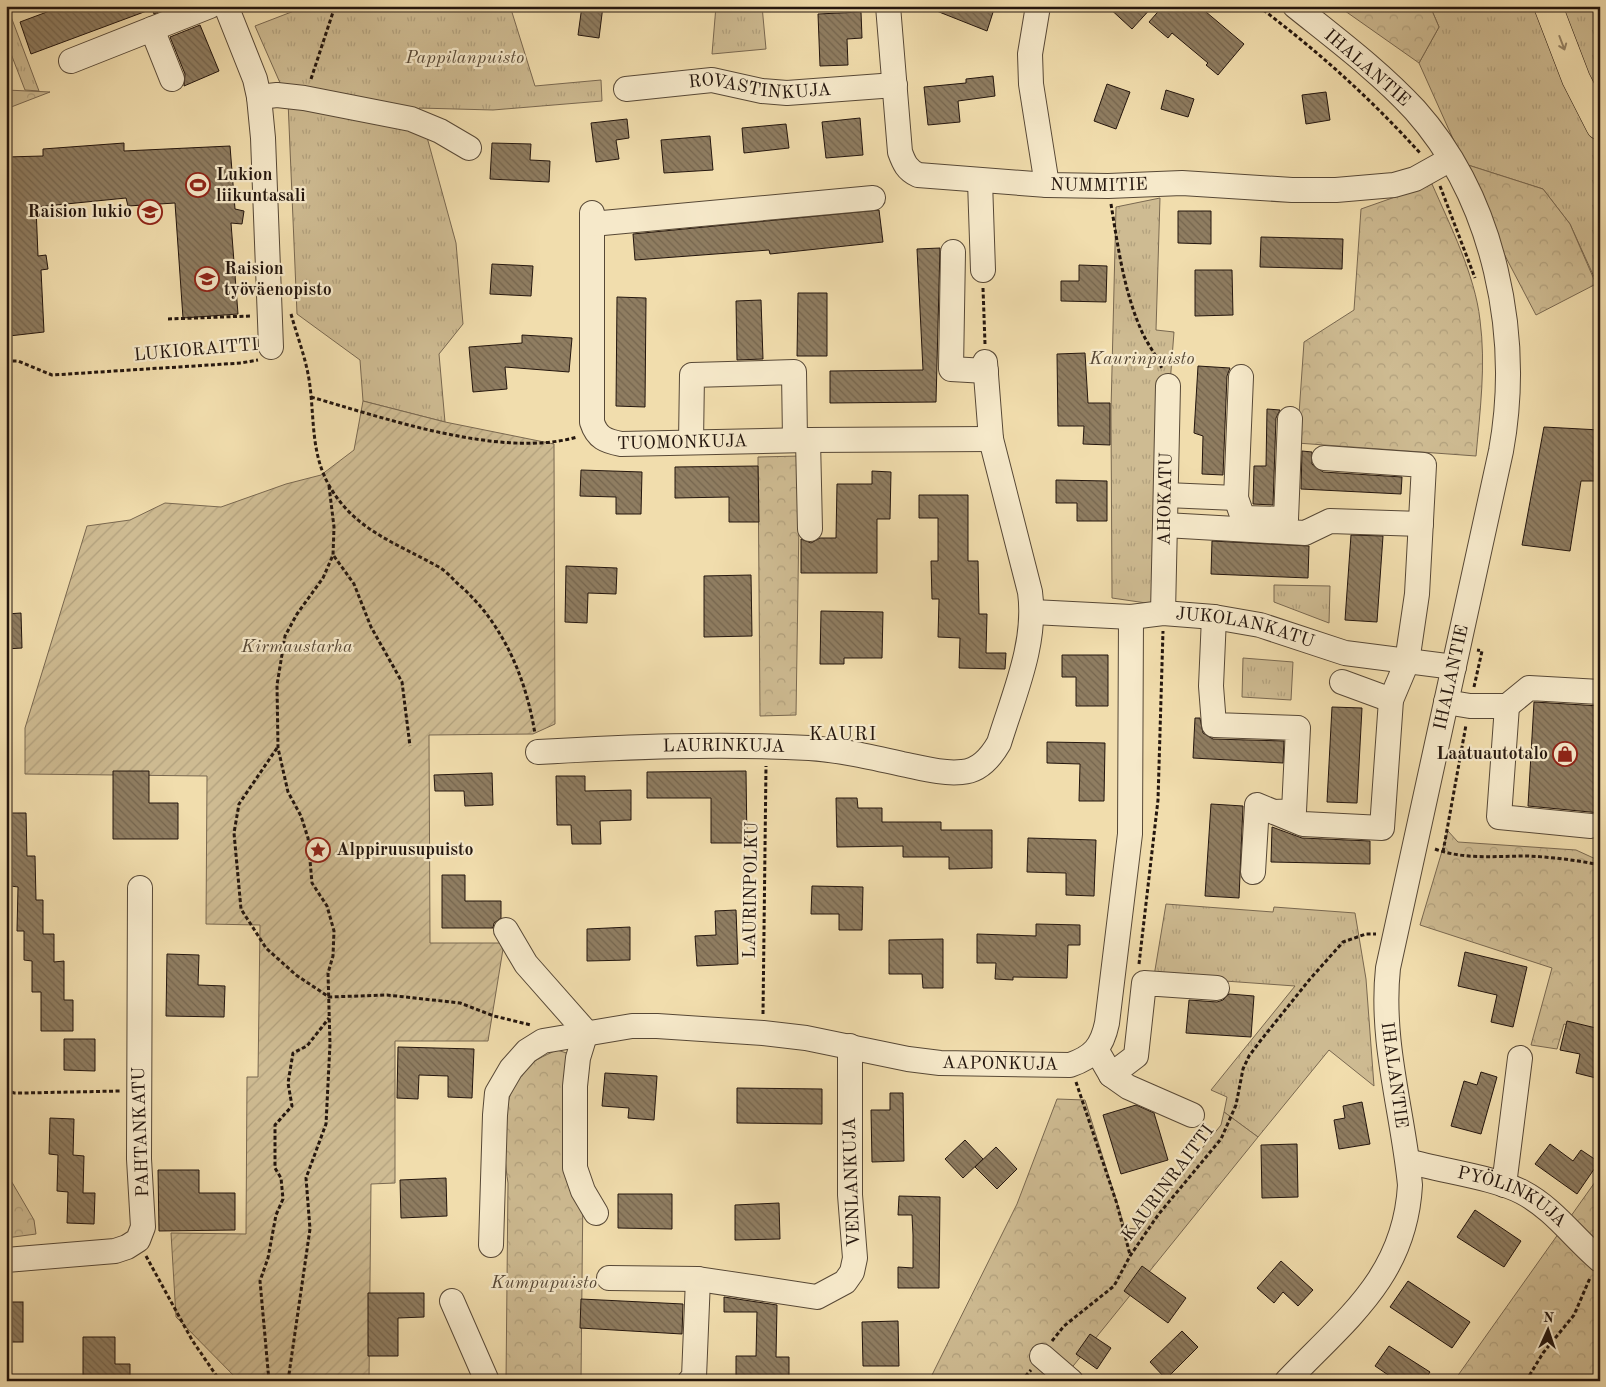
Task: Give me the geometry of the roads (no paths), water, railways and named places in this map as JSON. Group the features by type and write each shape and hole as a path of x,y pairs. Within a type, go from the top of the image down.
{"highway":[{"path":"1548,6 1576,79 1600,126"}],"street":[{"path":"71,62 210,6"},
{"path":"226,6 255,80 259,97 280,314 275,349"},
{"name":"NUMMITIE","path":"888,6 900,152 904,163 910,171 929,177 1047,185 1108,186 1182,183 1292,190 1336,190 1394,185 1416,179 1440,165"},
{"path":"1038,6 1030,54 1031,84 1047,185"},
{"name":"IHALANTIE","path":"1287,1381 1374,1290 1386,1273 1404,1230 1409,1207 1408,1161 1387,1043 1385,994 1396,927 1417,842 1501,451 1507,419 1509,384 1508,347 1498,282 1477,214 1464,184 1440,165 1434,134 1396,90 1295,6"},
{"path":"152,29 172,80"},
{"name":"ROVASTINKUJA","path":"626,89 712,80 762,91 787,93 895,85"},
{"path":"259,97 277,95 304,98 411,119 440,131 469,148"},
{"path":"980,181 982,270"},
{"name":"TUOMONKUJA","path":"873,198 592,219 592,422 595,432 601,438 621,444 802,440 991,439"},
{"name":"LAURINKUJA","path":"538,752 639,746 839,751 945,772 964,772 980,766 992,756 999,742 1027,651 1033,612 1030,592 991,439 985,367 951,369 953,252"},
{"path":"691,442 692,375 794,372 810,529"},
{"path":"1241,377 1236,498 1243,518 1286,519 1290,419"},
{"name":"AHOKATU","path":"1163,613 1168,386"},
{"path":"1253,872 1257,805 1303,824 1382,828 1391,700 1406,662 1417,594 1424,465 1324,458"},
{"path":"1166,495 1236,498"},
{"path":"1165,525 1306,533 1330,521 1421,524"},
{"name":"JUKOLANKATU","path":"1033,612 1131,617 1163,613 1214,616 1260,625 1345,653 1454,667"},
{"path":"1214,616 1211,686 1214,725 1298,728 1294,811 1275,812"},
{"path":"1131,617 1130,834 1107,1023 1104,1038 1097,1051 1111,1075 1128,1087 1192,1116"},
{"path":"1342,682 1391,700"},
{"path":"1446,702 1470,706 1507,706 1529,688 1600,692"},
{"path":"1507,706 1499,818 1591,826"},
{"name":"PAHTANKATU","path":"6,1260 115,1250 128,1247 138,1240 143,1228 139,1090 140,888"},
{"path":"506,930 526,964 586,1032 578,1058 575,1086 575,1168 583,1191 596,1213"},
{"path":"1111,1075 1136,1056 1144,983 1217,988"},
{"name":"AAPONKUJA","path":"491,1244 495,1115 498,1093 511,1068 527,1051 543,1041 586,1032 632,1026 657,1026 763,1033 850,1046 908,1059 971,1065 1070,1065 1085,1060 1097,1051"},
{"name":"VENLANKUJA","path":"698,1279 816,1297 845,1282 852,1272 855,1258 850,1195 850,1046"},
{"path":"1504,1185 1520,1058"},
{"name":"PYÖLINKUJA","path":"1408,1161 1504,1185 1522,1192 1538,1203 1597,1268"},
{"path":"609,1278 698,1279 694,1377 690,1381"},
{"path":"452,1301 487,1381"},
{"path":"1042,1356 1071,1381"}],"place":[{"name":"Lukion liikuntasali","path":"198,185"},
{"name":"Raision lukio","path":"150,212"},
{"name":"Raision työväenopisto","path":"207,279"},
{"name":"Laatuautotalo","path":"1565,754"},
{"name":"Alppiruusupuisto","path":"318,850"}],"district":[{"name":"KAURI","path":"843,735"}],"park label":[{"name":"Pappilanpuisto","path":"465,58"},
{"name":"Kaurinpuisto","path":"1142,359"},
{"name":"Kirmaustarha","path":"297,647"},
{"name":"Kumpupuisto","path":"544,1283"}]}
